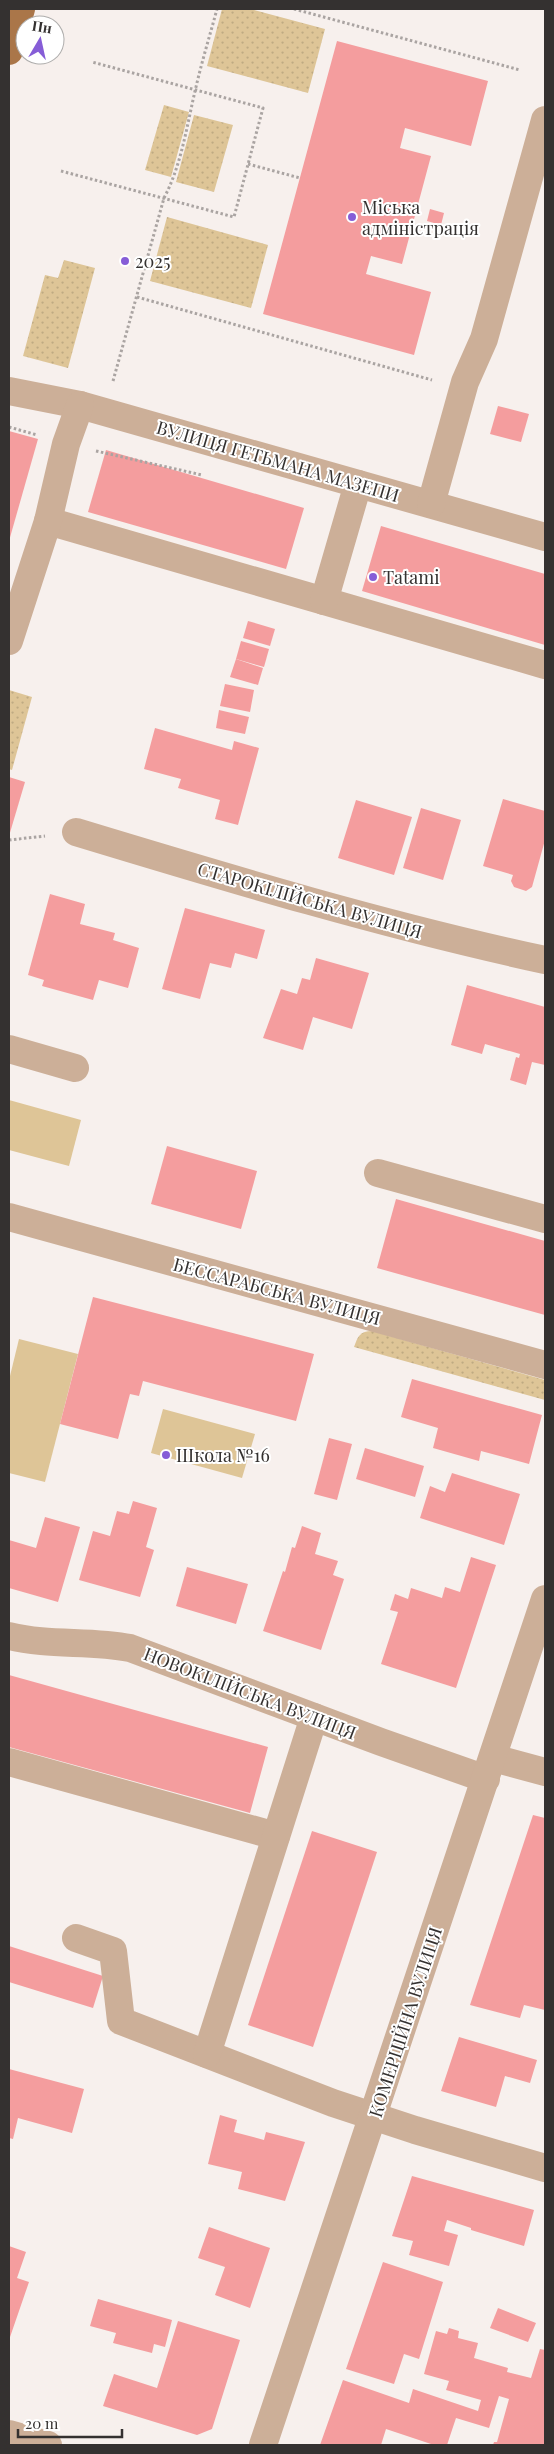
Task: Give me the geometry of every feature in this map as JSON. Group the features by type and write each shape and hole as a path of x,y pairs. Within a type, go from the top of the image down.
{"main road":[{"path":"9,51 21,9"}],"street":[{"path":"431,504 465,382 484,339 545,120"},
{"name":"ВУЛИЦЯ ГЕТЬМАНА МАЗЕПИ","path":"9,391 80,405 545,537"},
{"path":"9,641 48,521 66,444 80,405"},
{"path":"324,601 358,484"},
{"path":"48,521 545,666"},
{"name":"СТАРОКІЛІЙСЬКА ВУЛИЦЯ","path":"76,832 184,865 443,937 545,960"},
{"path":"9,1049 75,1068"},
{"path":"378,1173 545,1219"},
{"name":"БЕССАРАБСЬКА ВУЛИЦЯ","path":"9,1217 545,1365"},
{"name":"КОМЕРЦІЙНА ВУЛИЦЯ","path":"264,2445 545,1599"},
{"name":"НОВОКІЛІЙСЬКА ВУЛИЦЯ","path":"9,1636 31,1642 112,1644 130,1648 314,1717 489,1769 545,1772"},
{"path":"207,2054 314,1717"},
{"path":"9,1762 276,1836"},
{"path":"76,1938 113,1951 120,2021 333,2103 545,2168"},
{"path":"9,2434 48,2445"}],"path":[{"path":"112,383 164,198 172,183 194,106 195,89 217,9"},
{"path":"294,9 520,70"},
{"path":"61,171 234,217 263,108 92,62"},
{"path":"248,164 300,178"},
{"path":"137,297 434,380"},
{"path":"9,427 46,438"},
{"path":"88,450 210,477"}],"shaded area":[{"path":"222,9 250,9 325,29 308,93 207,66"},
{"path":"164,105 189,112 171,177 145,170"},
{"path":"194,115 233,125 214,192 176,182"},
{"path":"167,217 268,245 251,308 150,281"},
{"path":"64,260 95,268 68,368 23,356 45,275 58,278"},
{"path":"9,690 32,697 12,770 9,769"},
{"path":"9,1100 81,1120 69,1166 9,1150"},
{"path":"372,1331 545,1380 545,1400 354,1347 360,1335"},
{"path":"19,1339 78,1354 45,1482 9,1473 9,1380"},
{"path":"163,1409 255,1434 242,1478 151,1453"}],"building":[{"name":"Міська адміністрація","path":"337,41 488,81 471,146 405,128 400,148 431,156 402,264 371,256 366,274 431,292 414,355 263,314"},
{"path":"430,209 444,213 441,225 427,221"},
{"path":"498,406 529,414 521,442 490,434"},
{"path":"9,431 38,439 9,541"},
{"path":"106,450 304,508 286,569 88,512"},
{"path":"381,526 545,574 545,645 362,591"},
{"path":"248,621 275,629 270,646 243,638"},
{"path":"241,641 269,649 264,667 236,659"},
{"path":"236,659 263,668 258,685 230,677"},
{"path":"225,684 254,690 250,712 220,706"},
{"path":"219,710 249,717 245,734 216,728"},
{"path":"155,728 232,750 234,741 259,748 238,825 215,819 220,800 178,788 181,779 144,769"},
{"path":"9,777 25,782 9,836"},
{"path":"503,799 545,811 545,840 532,887 526,891 514,887 511,881 513,875 483,866"},
{"path":"356,800 412,817 394,875 338,858"},
{"path":"421,808 461,820 443,880 403,868"},
{"path":"50,894 85,904 80,924 115,933 113,940 139,948 128,988 99,980 93,1000 42,986 44,980 28,975"},
{"path":"185,908 265,930 257,959 235,953 231,968 210,963 200,999 162,989"},
{"path":"316,958 369,973 352,1029 313,1017 303,1050 263,1038 281,989 297,994 302,978 310,980"},
{"path":"467,985 545,1007 545,1065 532,1062 526,1085 510,1080 516,1057 519,1058 520,1054 485,1044 482,1054 451,1045"},
{"path":"167,1146 257,1171 241,1229 151,1204"},
{"path":"396,1199 545,1241 545,1315 377,1268"},
{"path":"93,1297 314,1354 296,1421 143,1381 139,1396 130,1394 118,1439 60,1424"},
{"path":"412,1379 542,1415 529,1464 481,1451 479,1461 433,1448 438,1428 401,1417"},
{"path":"329,1438 352,1444 337,1500 314,1494"},
{"path":"365,1448 424,1466 415,1497 356,1479"},
{"path":"452,1473 520,1494 504,1545 420,1518 430,1486 445,1492"},
{"path":"133,1501 157,1508 146,1547 154,1550 140,1597 79,1580 93,1531 110,1536 117,1511 129,1514"},
{"path":"45,1517 80,1527 58,1602 9,1588 9,1540 36,1548"},
{"path":"302,1526 321,1533 315,1554 338,1561 333,1575 344,1579 321,1650 263,1631 283,1571 285,1572 292,1547 295,1548"},
{"path":"471,1557 496,1565 456,1688 381,1664 398,1612 390,1610 395,1594 408,1599 411,1588 442,1598 445,1587 460,1592"},
{"path":"187,1567 248,1584 236,1624 176,1606"},
{"path":"9,1675 268,1747 250,1813 9,1747"},
{"path":"533,1815 545,1818 545,2010 524,2005 520,2018 470,2005"},
{"path":"312,1831 377,1852 313,2047 248,2025"},
{"path":"9,1946 103,1976 93,2008 9,1982"},
{"path":"459,2037 537,2060 530,2083 505,2076 496,2107 441,2091"},
{"path":"9,2069 84,2089 72,2133 18,2118 13,2139 9,2138"},
{"path":"220,2115 237,2120 234,2132 264,2140 266,2132 305,2142 285,2201 238,2189 242,2172 208,2164"},
{"path":"412,2176 534,2210 524,2246 471,2230 471,2228 447,2220 444,2231 458,2235 449,2266 409,2255 413,2241 392,2236"},
{"path":"209,2227 270,2248 250,2308 215,2295 225,2267 198,2258"},
{"path":"9,2246 26,2252 17,2278 29,2282 9,2340"},
{"path":"383,2262 443,2282 419,2359 404,2354 394,2384 346,2369"},
{"path":"98,2299 172,2320 165,2347 154,2344 152,2353 113,2343 116,2333 90,2326"},
{"path":"498,2308 536,2323 528,2342 490,2328"},
{"path":"178,2321 240,2340 212,2429 197,2435 103,2406 114,2374 157,2388"},
{"path":"449,2328 459,2331 458,2338 478,2343 474,2358 508,2368 507,2372 531,2378 540,2349 545,2350 545,2445 493,2445 494,2442 497,2442 509,2399 499,2396 489,2428 456,2418 447,2445 434,2445 386,2429 381,2445 320,2445 343,2380 409,2403 413,2389 478,2411 481,2400 446,2390 449,2381 424,2374 436,2331 447,2334"}],"place":[{"name":"Міська адміністрація","path":"352,217"},
{"name":"2025","path":"125,261"},
{"name":"Tatami","path":"373,577"},
{"name":"Школа №16","path":"166,1455"}]}
